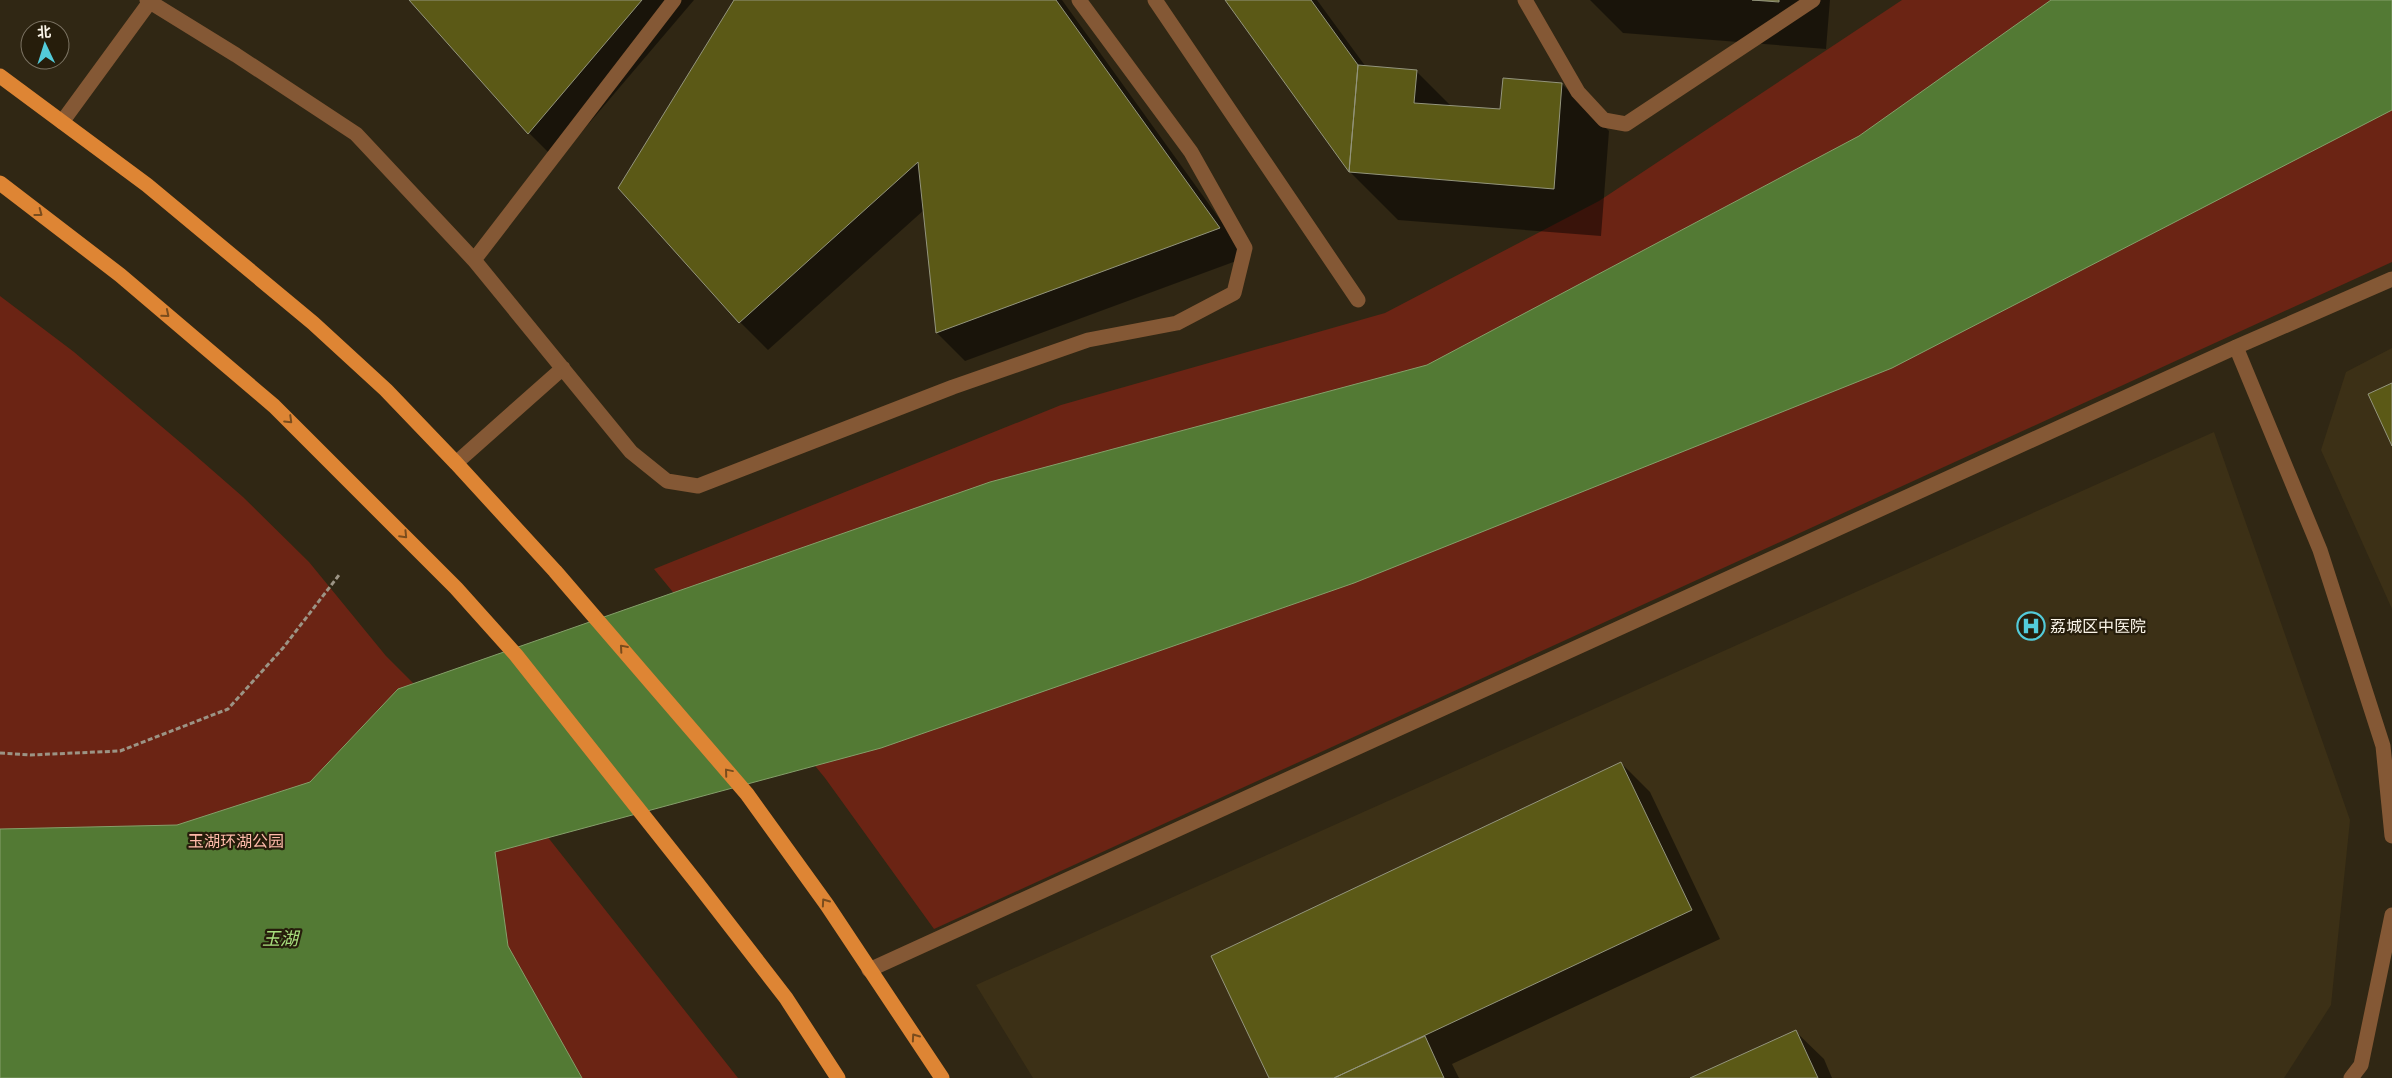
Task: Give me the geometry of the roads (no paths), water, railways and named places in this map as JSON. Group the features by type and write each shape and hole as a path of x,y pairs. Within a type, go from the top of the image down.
{"main road":[{"path":"0,76 147,185 313,323 386,390 456,463 556,571 747,794 827,905 942,1078"},
{"path":"0,183 120,275 274,406 456,588 516,655 745,944 786,998 838,1078"}],"street":[{"path":"474,260 674,0"},
{"path":"62,122 148,2 236,54 356,134 474,260 631,452 667,481 698,486 953,388 1088,340 1177,323 1234,293 1245,248 1191,152 1079,0"},
{"path":"1155,0 1358,300"},
{"path":"1525,0 1578,92 1604,120 1626,124 1812,0"},
{"path":"869,970 2236,347 2392,280"},
{"path":"2236,347 2320,550 2383,746 2392,836"},
{"path":"456,463 563,368"},
{"path":"2351,1078 2360,1065 2392,915"}],"water":[{"name":"玉湖","path":"2051,0 2392,0 2392,110 1892,368 1354,583 881,748 495,852 508,946 582,1078 0,1078 0,829 177,825 310,782 398,689 990,482 1427,365 1859,136"}],"place":[{"name":"荔城区中医院","path":"2031,626"}],"park label":[{"name":"玉湖环湖公园","path":"236,841"}]}
